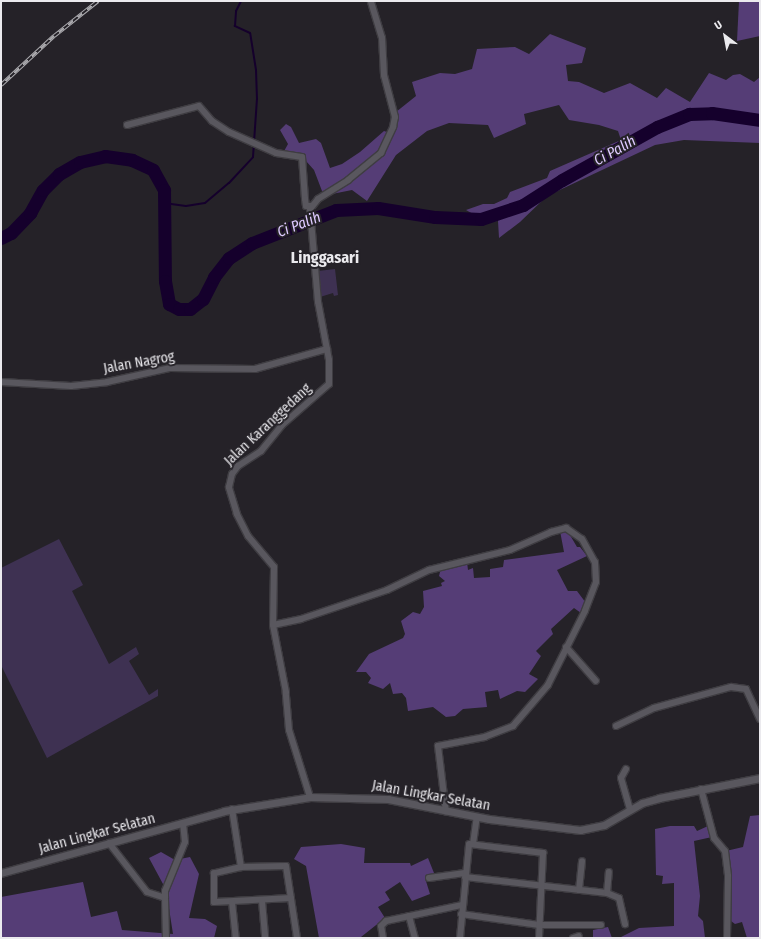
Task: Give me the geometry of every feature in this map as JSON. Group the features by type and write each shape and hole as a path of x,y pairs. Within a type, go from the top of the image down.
{"street":[{"path":"311,207 381,153 393,127 395,117 384,75 382,38 371,1"},
{"name":"Jalan Karanggedang","path":"127,125 198,105 220,127 276,153 300,156 303,159 306,205 311,207 311,229 318,302 327,349 329,384 282,425 261,451 238,466 230,479 230,494 236,514 248,536 274,567 273,625 286,692 289,730 310,797"},
{"name":"Jalan Nagrog","path":"1,382 71,386 107,382 170,368 255,369 327,349"},
{"path":"273,625 301,619 387,590 429,570 510,550 551,532 566,528 578,535 589,549 597,572 596,582 585,611 548,685 513,726 485,737 438,746 446,812"},
{"path":"566,647 596,681"},
{"path":"616,726 654,708 731,687 746,689 760,719"},
{"path":"626,769 621,778 630,810"},
{"name":"Jalan Lingkar Selatan","path":"1,873 232,809 310,797 388,799 446,812 580,830 600,827 630,810 659,798 760,778"},
{"path":"700,789 714,838 725,851 728,876 727,938"},
{"path":"232,809 242,867"},
{"path":"473,844 477,817"},
{"path":"166,938 165,891 185,842 183,823"},
{"path":"109,843 147,892 165,898"},
{"path":"460,938 468,844 473,844 541,851 544,856 540,884 539,938"},
{"path":"580,890 582,861"},
{"path":"291,898 262,901 213,901 214,873 242,867 285,866 291,898 296,938"},
{"path":"607,893 609,872"},
{"path":"429,878 465,875 607,893 618,898 625,924"},
{"path":"262,901 266,938"},
{"path":"232,902 236,938"},
{"path":"383,938 381,926 383,923 462,905"},
{"path":"461,914 539,925 601,925"},
{"path":"409,916 415,938"}],"shaded area":[{"path":"739,1 760,1 760,36 737,41"},
{"path":"550,34 586,48 582,63 566,65 568,81 579,82 604,93 630,83 657,98 666,88 690,102 709,73 726,80 733,75 740,74 754,82 760,77 760,143 684,140 655,145 547,196 520,222 499,238 498,221 487,222 466,210 483,204 494,204 507,198 510,192 547,178 550,171 621,140 618,131 599,125 569,120 559,105 524,114 526,124 494,138 488,125 449,123 427,131 396,155 367,201 352,190 332,194 322,191 314,170 306,161 283,153 288,144 280,130 286,124 291,127 299,143 316,139 321,143 330,168 342,164 360,152 384,131 393,134 396,112 416,96 412,82 440,73 455,74 472,69 477,49 515,47 529,54"},
{"path":"335,269 338,295 334,296 333,293 320,297 318,271"},
{"path":"567,530 577,547 580,547 587,556 557,570 568,591 577,591 586,603 581,613 574,608 551,629 553,634 536,651 541,656 529,674 538,679 525,692 517,691 500,699 498,690 485,692 487,707 463,709 455,716 446,717 433,707 408,711 406,698 402,693 393,694 390,683 383,689 368,683 371,678 366,672 356,672 369,654 403,638 405,634 401,621 413,612 420,614 424,607 423,591 442,586 441,583 445,581 439,576 441,568 467,562 468,570 473,568 474,578 490,577 490,569 503,567 504,560 564,552 560,531"},
{"path":"59,539 83,585 72,591 109,664 136,647 139,654 129,661 149,695 158,689 158,696 47,758 1,665 1,568"},
{"path":"760,815 760,938 747,938 742,922 735,924 731,921 726,851 743,847 750,816"},
{"path":"670,826 694,826 697,831 708,826 712,837 694,841 700,896 698,916 703,921 705,938 619,938 639,928 674,926 674,883 662,884 663,876 656,875 655,829"},
{"path":"341,844 365,848 364,863 410,863 411,866 428,858 434,873 425,878 430,894 412,901 400,882 385,892 390,900 378,907 385,918 361,937 319,938 306,866 294,859 301,847"},
{"path":"161,852 175,860 190,857 199,874 189,918 205,919 217,926 214,938 1,938 1,897 83,882 91,917 117,911 122,930 173,934 168,902 163,884 149,858"},
{"path":"608,927 612,938 593,938 593,930"}],"waterway":[{"path":"164,203 186,206 205,203 229,183 253,157 257,99 256,70 250,33 235,26 236,11 241,1"},
{"name":"Ci Palih","path":"1,238 11,233 30,213 43,190 59,174 80,162 105,156 132,160 153,170 164,190 165,281 169,304 179,309 190,309 203,299 214,277 229,258 252,243 336,210 378,208 435,217 481,219 523,205 562,180 657,127 689,114 712,113 760,120"}],"railway":[{"path":"1,85 54,36 98,1"}],"district":[{"name":"Linggasari","path":"325,258"}]}
